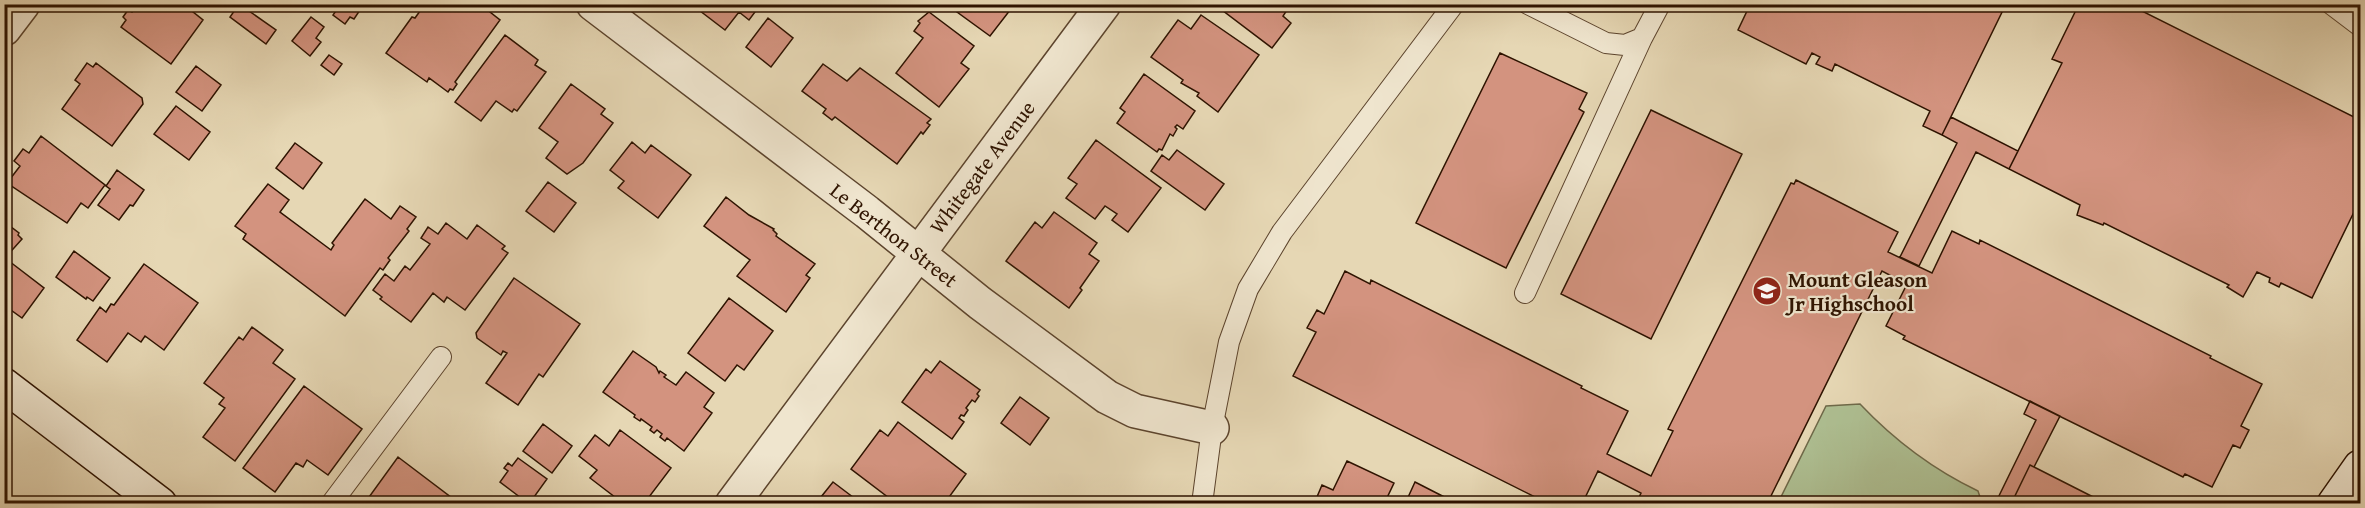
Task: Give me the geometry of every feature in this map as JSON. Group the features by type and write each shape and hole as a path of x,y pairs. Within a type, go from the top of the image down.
{"street":[{"path":"4,29 23,4"},
{"name":"Le Berthon Street","path":"593,4 980,303 1107,397 1135,411 1212,428"},
{"name":"Whitegate Avenue","path":"732,504 1104,4"},
{"path":"4,385 160,504"},
{"path":"2334,504 2361,467"}],"lane":[{"path":"1202,504 1212,428 1229,342 1248,289 1282,232 1454,4"},
{"path":"1528,4 1606,43 1625,45 1642,38"},
{"path":"1525,293 1642,38 1660,4"},
{"path":"2331,4 2361,26"},
{"path":"331,504 441,357"}],"green space":[{"path":"1860,404 1915,453 1978,491 1982,503 1778,503 1826,406"}],"building":[{"path":"138,4 183,4 203,20 171,64 121,27 126,20 123,17 128,10 132,12"},
{"path":"239,4 276,30 266,44 230,17"},
{"path":"333,4 364,4 354,19 350,17 345,24 333,15 338,8"},
{"path":"425,4 467,4 476,11 481,5 500,20 455,82 457,84 453,90 450,89 448,92 429,78 427,82 386,53 412,17 415,18"},
{"path":"691,4 761,4 749,20 739,12 725,30"},
{"path":"946,4 1014,4 1014,5 990,36"},
{"path":"1214,4 1291,4 1283,16 1291,23 1272,48"},
{"path":"1735,4 2006,4 1942,135 1923,126 1930,111 1835,64 1832,71 1816,64 1820,57 1812,53 1806,64 1738,30 1747,11"},
{"path":"2079,4 2128,4 2360,120 2360,211 2356,208 2312,298 2281,283 2279,287 2269,282 2270,278 2257,272 2243,297 2227,287 2229,285 2104,223 2103,225 2077,215 2080,205 2009,169 2062,63 2052,59"},
{"path":"929,12 974,46 961,63 969,69 939,107 896,73 923,38 914,31 920,23 918,21"},
{"path":"1201,15 1259,55 1218,112 1197,96 1199,93 1181,83 1183,80 1151,57 1178,20 1191,29"},
{"path":"311,17 324,27 316,38 321,42 310,56 292,41"},
{"path":"768,18 793,38 771,67 746,47"},
{"path":"505,35 538,60 535,65 546,72 517,111 514,109 512,112 496,101 481,121 455,102"},
{"path":"1500,53 1587,93 1579,109 1584,112 1506,268 1416,223"},
{"path":"329,55 342,64 334,75 321,65"},
{"path":"87,63 93,67 96,63 142,98 143,104 112,146 62,109 80,84 75,80"},
{"path":"823,64 847,81 860,68 931,119 927,123 930,125 923,134 921,132 897,164 835,117 832,120 823,113 826,109 802,91"},
{"path":"196,66 221,85 202,111 176,92"},
{"path":"1144,74 1195,111 1183,129 1177,125 1175,127 1177,129 1173,136 1170,134 1162,150 1159,149 1157,152 1117,123 1125,112 1120,108"},
{"path":"571,84 605,109 601,114 613,123 583,163 567,174 546,158 558,142 539,128"},
{"path":"176,106 210,132 189,160 154,134"},
{"path":"1651,110 1742,154 1651,339 1561,294"},
{"path":"1951,117 2018,151 2009,169 1976,152 1919,266 1900,257 1957,143 1942,135"},
{"path":"41,136 105,185 88,208 81,203 67,223 7,183 20,166 14,161 23,149 29,153"},
{"path":"1096,140 1161,188 1128,232 1112,220 1117,214 1105,206 1095,219 1066,198 1077,184 1068,178"},
{"path":"632,142 645,153 651,145 691,175 658,218 618,188 624,181 610,170"},
{"path":"295,143 322,163 303,189 276,168"},
{"path":"1177,150 1224,184 1205,210 1151,171 1162,155 1169,160"},
{"path":"117,170 144,190 119,220 98,205 110,189 106,186"},
{"path":"1796,180 1898,232 1888,252 1932,273 1952,231 1979,244 1980,240 2262,384 2241,426 2249,430 2240,448 2233,445 2212,487 2185,474 2183,477 1903,339 1905,336 1886,326 1907,284 1882,271 1767,504 1636,504 1641,493 1598,471 1582,504 1549,504 1293,376 1316,332 1307,328 1317,310 1324,314 1345,271 1370,284 1371,280 1628,411 1607,454 1651,476 1673,431 1668,429 1791,183 1794,184"},
{"path":"548,182 576,203 554,232 526,211"},
{"path":"268,184 289,200 280,212 331,250 334,245 332,243 365,199 391,219 400,206 416,217 407,229 409,231 388,258 390,260 383,270 380,268 345,316 243,239 246,234 235,226"},
{"path":"726,197 749,215 774,229 776,236 815,264 806,275 810,278 786,312 737,276 750,260 704,226"},
{"path":"1054,212 1097,243 1089,254 1099,261 1069,308 1006,261 1035,222 1042,228"},
{"path":"446,223 467,239 477,225 505,246 502,249 508,253 465,310 447,297 444,302 433,293 411,322 380,299 382,297 373,290 385,274 394,281 405,266 410,270 430,244 421,238 428,227 438,234"},
{"path":"4,226 10,229 11,227 19,233 22,239 5,258 44,288 22,318 4,305"},
{"path":"74,251 110,278 93,301 87,297 86,299 56,277"},
{"path":"144,264 198,303 164,350 145,336 141,342 128,333 107,362 77,340 100,307 106,312 111,304 114,305"},
{"path":"514,278 580,324 543,377 539,374 518,405 486,383 507,353 503,351 501,355 477,338 476,333"},
{"path":"729,298 773,331 744,370 737,365 725,381 688,353"},
{"path":"252,327 283,350 273,363 295,379 235,461 203,437 225,408 219,404 224,398 204,383 239,337 243,340"},
{"path":"633,351 676,385 686,372 714,393 704,407 712,413 684,451 667,438 665,441 657,430 654,433 650,430 652,427 634,417 635,415 603,392"},
{"path":"940,361 980,390 975,402 972,400 964,416 961,415 959,418 964,422 952,439 902,402 926,369 931,373"},
{"path":"304,386 362,429 328,475 307,460 303,467 296,463 275,492 243,468"},
{"path":"1020,397 1049,418 1030,445 1001,423"},
{"path":"2030,401 2060,416 2034,467 2030,465 2011,504 1995,504 2036,420 2024,414"},
{"path":"898,422 966,474 944,504 897,504 851,469 880,430 888,436"},
{"path":"543,424 572,446 552,473 523,451"},
{"path":"620,430 671,468 646,501 641,497 637,504 624,504 590,478 597,470 579,456 595,435 609,446"},
{"path":"398,457 452,498 448,504 364,504"},
{"path":"518,458 547,479 529,504 500,482 508,471 504,468 508,463 512,466"},
{"path":"1347,461 1394,483 1384,504 1314,504 1322,485 1333,490"},
{"path":"2030,465 2034,467 2107,504 2011,504"},
{"path":"833,482 862,504 826,504 827,502 821,497"},
{"path":"1415,482 1458,504 1405,504"}],"place":[{"name":"Mount Gleason Jr Highschool","path":"1767,291"}]}
